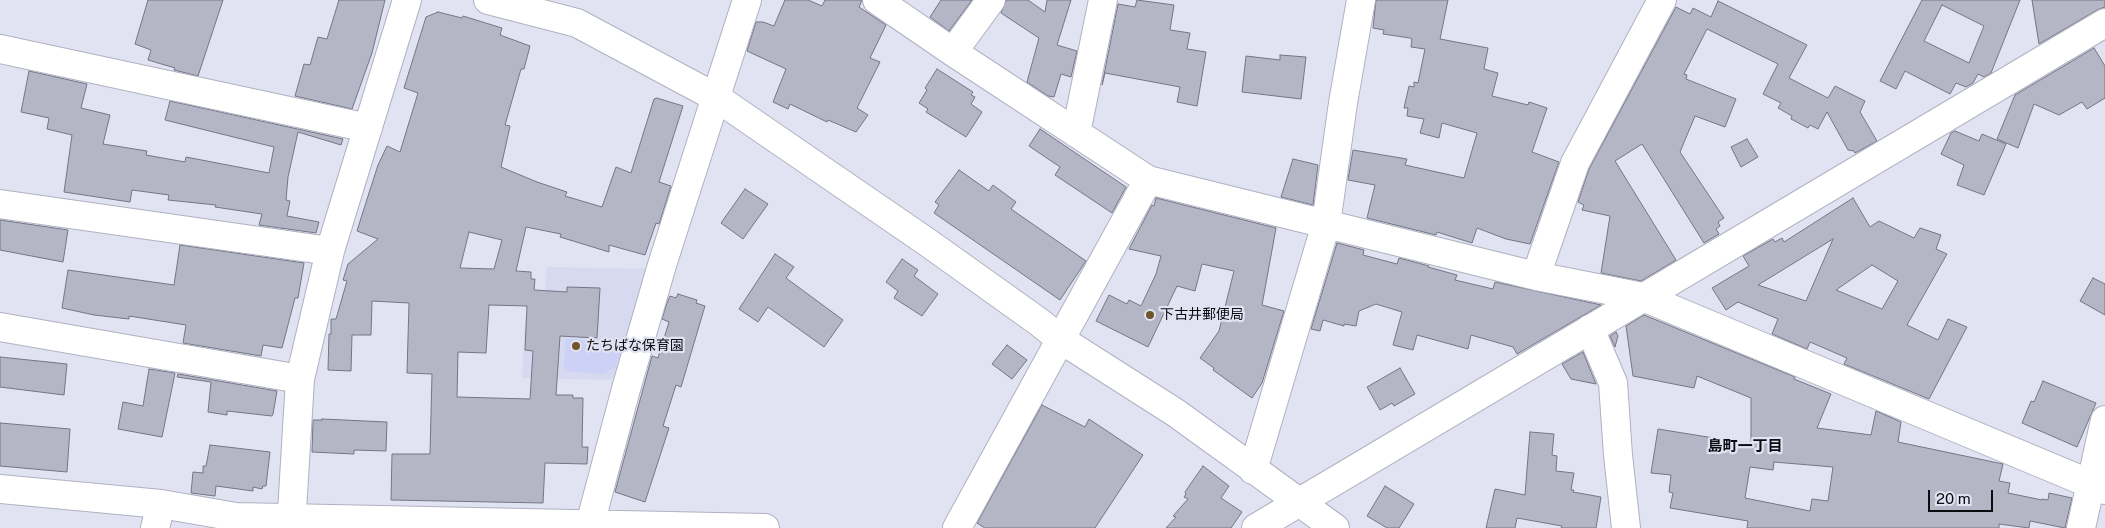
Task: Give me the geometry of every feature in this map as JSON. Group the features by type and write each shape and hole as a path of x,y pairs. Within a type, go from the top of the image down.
{"street":[{"path":"291,523 300,379 330,251 407,0"},
{"path":"488,0 577,23 717,98 928,242 1060,339 1176,413 1335,528"},
{"path":"590,526 626,389 660,274 747,0"},
{"path":"953,52 991,0"},
{"path":"1253,470 1326,224 1343,102 1361,0"},
{"path":"1536,276 1575,163 1662,0"},
{"path":"882,2 953,52 1148,180 1536,276 1643,297 2098,487"},
{"path":"1076,133 1103,2"},
{"path":"1256,528 2105,22"},
{"path":"0,49 368,128"},
{"path":"957,528 1148,180"},
{"path":"0,204 330,251"},
{"path":"0,327 300,379"},
{"path":"1590,329 1613,382 1626,528"},
{"path":"2081,528 2098,487 2105,420"},
{"path":"0,489 158,516 236,517 291,523 765,528"}],"shaded area":[{"name":"たちばな保育園","path":"547,267 653,269 621,373 610,380 522,378 525,319 543,319"},
{"path":"565,339 624,342 616,366 604,374 564,371"}],"building":[{"path":"148,0 223,0 198,76 174,70 175,68 148,60 151,50 135,44"},
{"path":"339,0 385,0 372,53 352,109 295,96 304,64 310,65 318,37 327,39"},
{"path":"785,0 808,0 822,6 825,0 862,0 859,7 886,25 870,58 880,62 857,108 868,115 856,132 828,120 827,122 790,104 788,109 773,102 786,69 747,51 756,22 763,22 774,26"},
{"path":"941,0 972,0 949,31 930,17"},
{"path":"1006,0 1028,0 1045,12 1047,0 1071,0 1057,45 1077,51 1071,77 1061,74 1054,97 1048,96 1027,82 1039,38 1001,13"},
{"path":"1137,0 1174,5 1170,30 1190,33 1187,49 1206,52 1197,106 1177,102 1180,87 1105,73 1102,85 1118,4 1135,7"},
{"path":"1376,0 1448,0 1440,39 1488,48 1484,69 1498,73 1492,96 1528,105 1529,102 1547,108 1532,152 1559,162 1530,244 1506,239 1477,228 1472,243 1437,232 1436,235 1367,218 1375,185 1348,180 1353,150 1407,159 1405,165 1464,178 1477,133 1442,123 1439,138 1420,133 1424,119 1407,116 1408,108 1404,108 1409,86 1414,87 1414,82 1418,83 1425,49 1411,47 1412,39 1410,38 1383,34 1384,30 1373,28"},
{"path":"1922,0 2020,0 1991,73 1984,77 1978,74 1973,83 1966,87 1956,83 1950,94 1905,71 1896,89 1880,81","holes":["1942,5 1984,26 1969,63 1924,41"]},
{"path":"2032,0 2105,0 2105,7 2039,44"},
{"path":"1718,1 1807,45 1789,78 1828,98 1835,86 1865,101 1860,112 1877,141 1855,153 1848,150 1827,112 1818,129 1810,125 1808,128 1791,119 1792,116 1778,108 1781,103 1763,94 1778,64 1707,29 1684,74 1687,75 1686,79 1736,99 1725,127 1695,116 1680,152 1724,218 1718,222 1720,226 1716,229 1719,234 1704,243 1642,144 1615,161 1676,260 1641,281 1601,273 1610,216 1582,210 1584,205 1578,202 1589,169 1676,7 1690,14 1693,8 1711,17"},
{"path":"438,12 462,18 463,16 502,28 500,35 530,46 524,69 521,69 505,125 510,126 501,167 567,192 565,196 602,207 616,167 631,173 654,99 657,98 683,106 659,182 671,186 659,224 656,223 645,255 609,245 609,252 560,237 561,234 526,227 516,271 531,272 531,279 535,279 534,290 567,292 567,287 600,288 597,338 560,336 556,395 573,395 573,398 583,398 582,447 588,447 587,464 545,463 543,503 391,500 392,454 430,454 432,374 407,373 409,303 372,301 371,335 352,335 351,371 328,370 331,319 336,319 347,281 343,280 348,264 378,239 357,231 378,165 387,146 400,152 418,93 404,88 426,17","holes":["469,232 502,240 494,269 460,268","489,305 527,306 525,350 533,351 530,399 457,397 458,352 486,353"]},
{"path":"2094,48 2105,66 2105,98 2087,109 2082,102 2059,115 2034,104 2018,148 1997,139 2015,95"},
{"path":"1280,55 1306,57 1301,99 1242,92 1246,56 1280,60"},
{"path":"937,69 973,92 971,95 975,97 971,104 982,112 966,137 926,112 928,109 919,103 927,90 925,88"},
{"path":"29,71 87,84 81,108 110,115 103,144 147,151 146,155 185,162 186,157 269,173 274,147 165,120 170,101 343,139 341,145 298,132 288,177 286,200 290,201 287,216 319,222 316,233 259,225 262,214 215,207 216,205 168,200 169,195 132,190 130,202 64,192 72,135 47,129 49,118 21,112"},
{"path":"1040,129 1126,187 1112,213 1055,175 1060,167 1029,146"},
{"path":"1955,131 1979,141 1982,134 2006,144 1984,195 1957,185 1964,165 1941,154 1951,133"},
{"path":"1747,139 1758,157 1741,167 1731,147"},
{"path":"1293,159 1318,165 1313,205 1281,197"},
{"path":"959,170 989,191 993,185 1016,202 1011,209 1086,261 1060,300 934,213 939,205 935,202"},
{"path":"745,189 768,204 743,239 721,223"},
{"path":"1156,198 1276,228 1262,305 1284,311 1262,383 1252,398 1213,370 1214,368 1200,358 1219,331 1234,271 1202,264 1195,291 1177,286 1148,347 1096,321 1109,295 1127,304 1129,300 1141,306 1156,274 1161,256 1129,249 1152,205 1154,206"},
{"path":"1853,198 1870,227 1879,221 1914,238 1920,228 1941,235 1936,249 1947,254 1907,325 1938,340 1948,319 1967,327 1929,399 1844,364 1847,358 1810,342 1807,349 1772,334 1778,319 1738,302 1726,310 1712,288 1749,266 1743,256 1773,239 1775,242 1782,238 1784,242","holes":["1833,239 1806,301 1758,285","1872,265 1898,281 1882,309 1836,290"]},
{"path":"0,220 68,230 63,262 0,250"},
{"path":"1337,243 1364,250 1363,255 1397,264 1399,258 1457,275 1455,280 1493,289 1495,282 1601,305 1517,354 1513,347 1471,335 1468,349 1417,335 1413,350 1393,345 1402,312 1376,304 1359,311 1356,326 1344,324 1344,326 1323,320 1320,331 1311,329"},
{"path":"180,245 304,263 298,298 295,298 282,348 263,345 261,356 183,343 186,325 129,316 129,319 94,315 62,308 68,270 174,285"},
{"path":"775,254 794,267 786,278 843,320 824,347 768,307 758,322 739,309"},
{"path":"902,259 918,270 914,276 938,294 922,316 894,298 898,291 886,282"},
{"path":"2093,278 2105,284 2105,315 2080,301"},
{"path":"678,294 697,300 696,303 705,306 681,387 676,385 663,426 669,428 645,502 615,492 652,356 658,358 669,322 662,319 667,303 670,296 676,298"},
{"path":"1644,315 1795,377 1794,379 1831,394 1817,428 1871,435 1876,411 1901,422 1898,442 2003,464 1999,481 2010,483 2008,493 2042,500 2048,500 2049,493 2072,498 2065,528 2030,521 2029,528 1999,524 1999,528 1747,528 1748,521 1670,508 1673,493 1669,492 1671,475 1651,473 1658,429 1751,444 1751,398 1697,376 1694,388 1633,376 1626,326","holes":["1774,462 1833,467 1828,501 1812,499 1810,511 1745,498 1750,467 1773,470"]},
{"path":"1616,332 1618,336 1615,347 1610,336"},
{"path":"1007,345 1027,360 1012,379 992,364"},
{"path":"1583,352 1596,384 1571,379 1562,364"},
{"path":"0,357 67,364 64,395 0,387"},
{"path":"1400,368 1415,394 1394,406 1392,403 1380,410 1367,387"},
{"path":"149,369 175,373 162,437 118,429 123,402 143,406"},
{"path":"178,374 277,391 273,414 272,416 227,411 227,415 208,412 211,382 177,377"},
{"path":"2043,381 2096,403 2077,447 2022,423 2031,401 2034,402"},
{"path":"1042,405 1085,427 1089,419 1143,455 1095,528 985,528 977,523"},
{"path":"313,420 387,422 386,451 354,450 354,454 312,452"},
{"path":"0,423 70,429 67,472 0,466"},
{"path":"1530,432 1554,434 1552,455 1557,456 1556,471 1574,473 1571,490 1574,490 1573,492 1601,497 1596,528 1561,528 1562,526 1517,518 1515,528 1486,528 1495,489 1525,495"},
{"path":"210,445 270,452 266,486 263,486 262,489 253,487 253,491 216,486 215,496 191,493 193,472 203,473 203,466 206,466"},
{"path":"1203,466 1229,486 1221,498 1242,512 1231,528 1166,528 1176,517 1173,516 1188,499 1184,497 1185,492"},
{"path":"1385,486 1414,504 1399,528 1387,528 1367,516"}],"place":[{"name":"下古井郵便局","path":"1150,315"},
{"name":"たちばな保育園","path":"576,346"}],"district":[{"name":"島町一丁目","path":"1745,446"}]}
